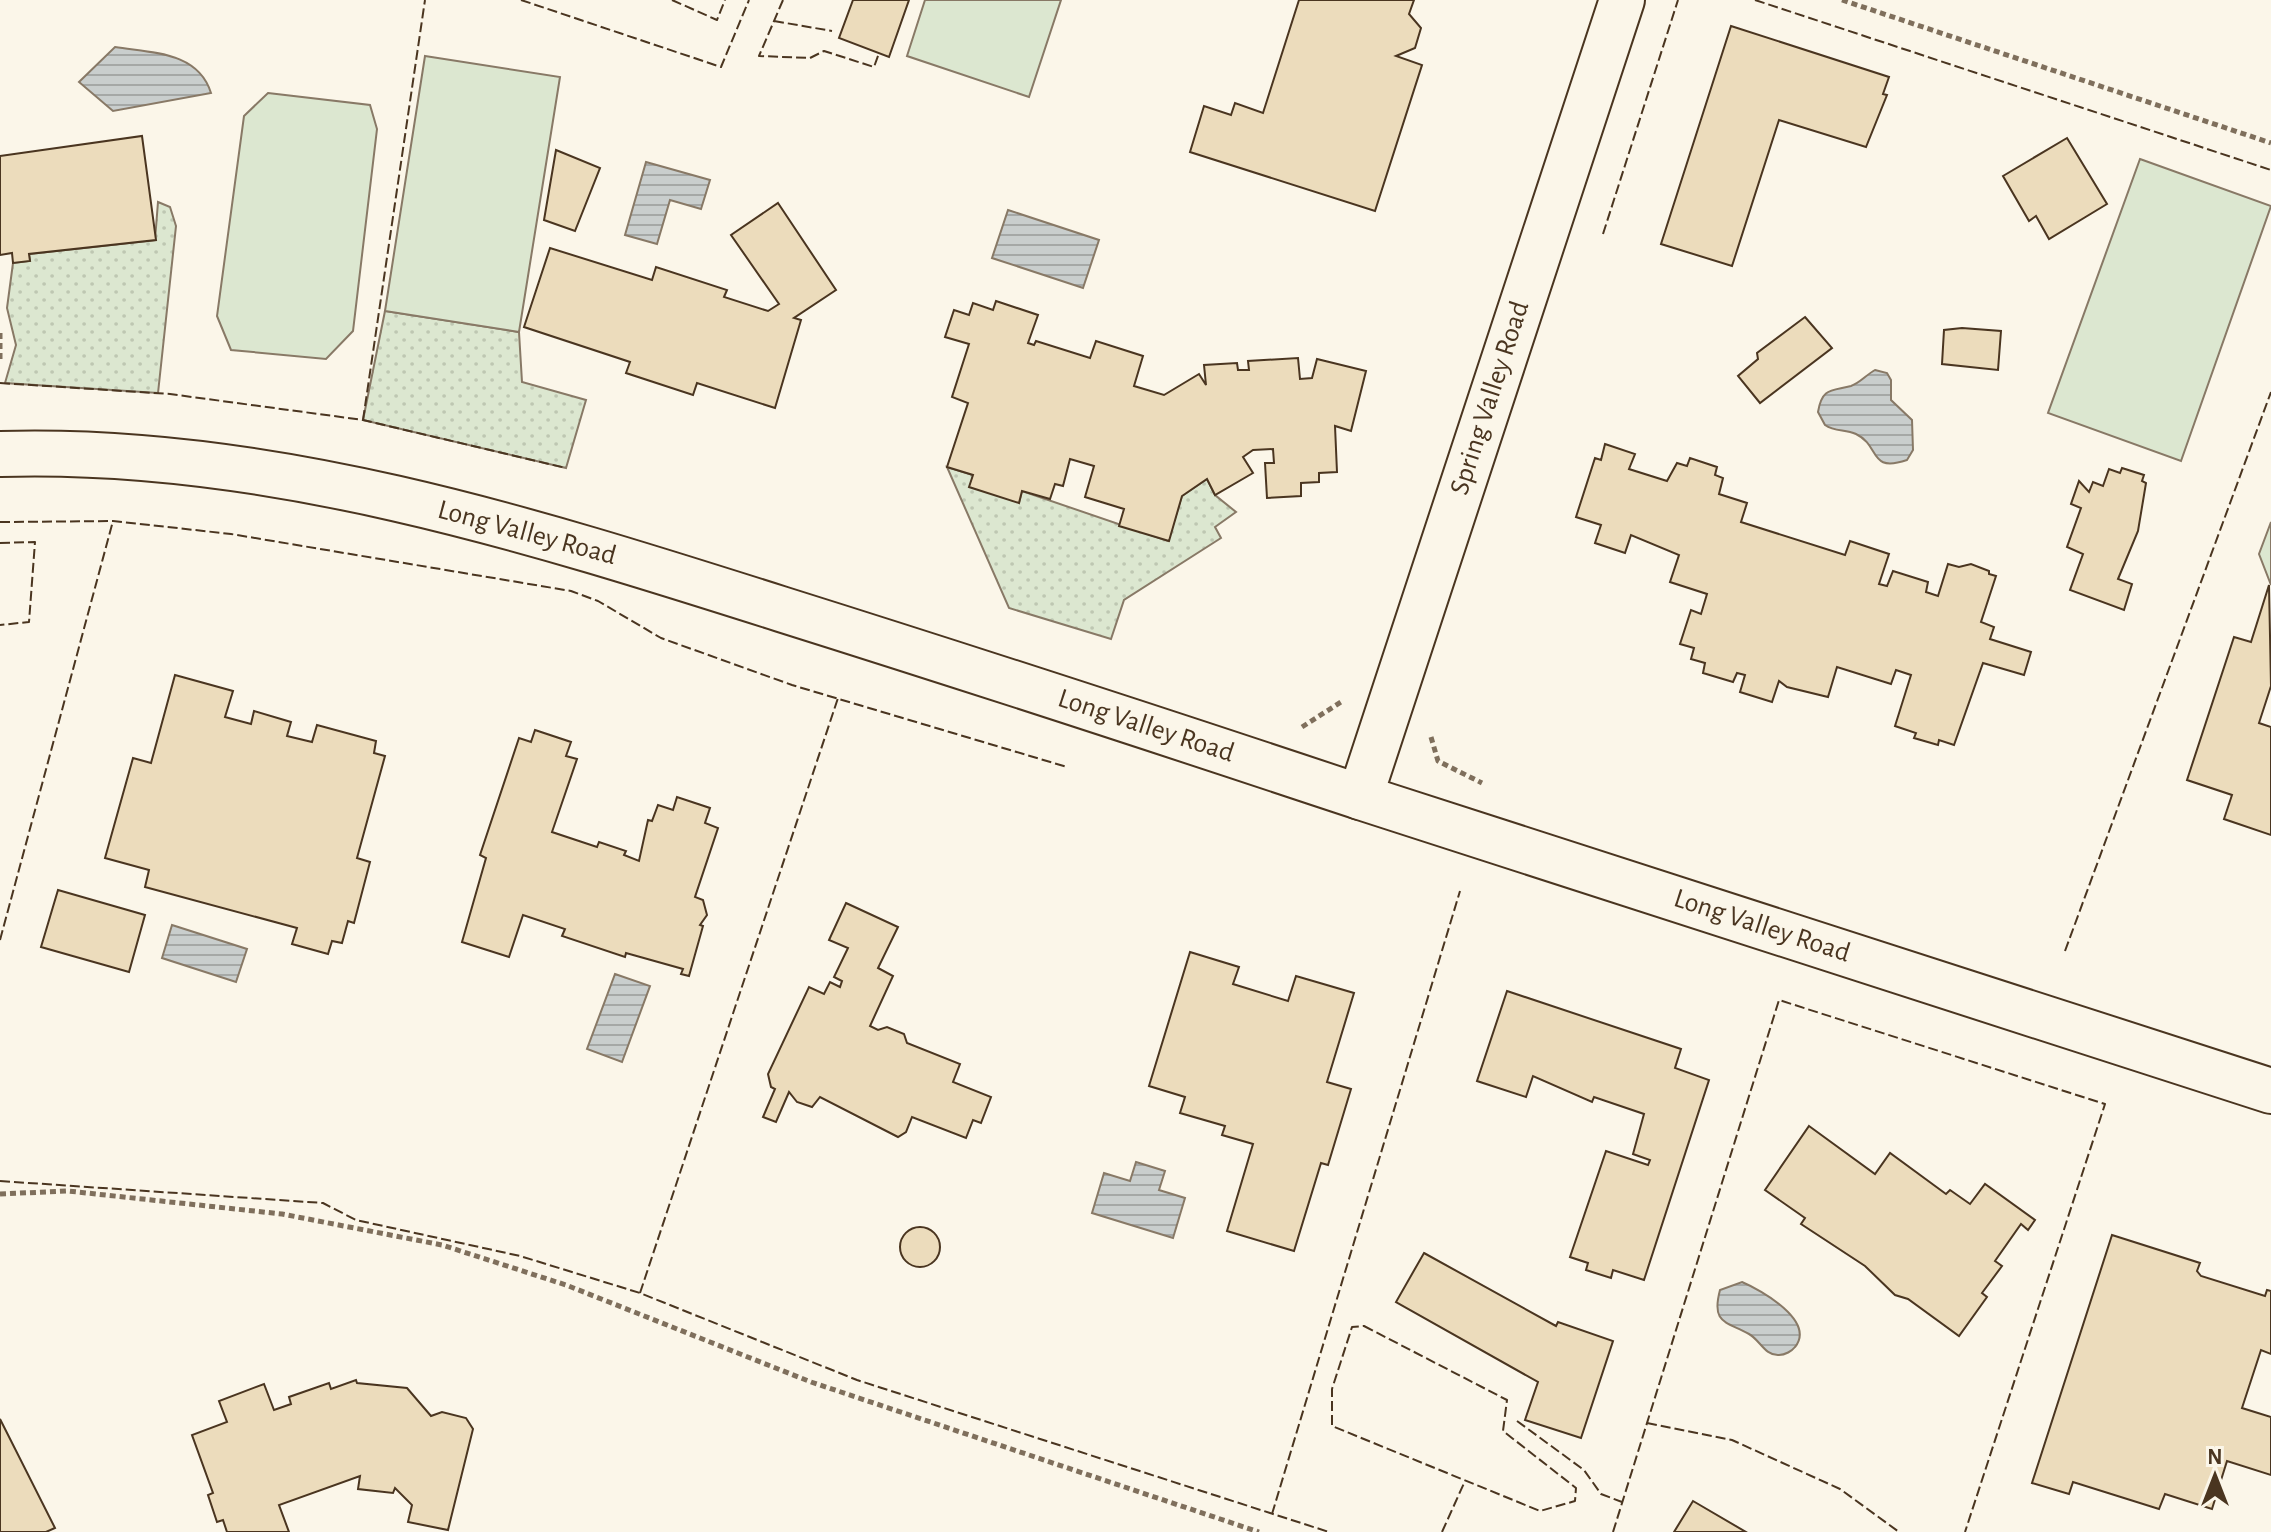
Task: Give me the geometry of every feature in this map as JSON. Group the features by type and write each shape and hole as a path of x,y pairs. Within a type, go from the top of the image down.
{"street":[{"name":"Spring Valley Road","path":"1360,797 1622,0"},
{"name":"Long Valley Road","path":"0,454 162,460 241,471 389,497 561,539 1120,716 1360,797 2271,1091"}],"path":[{"path":"1842,0 2271,143"},
{"path":"0,333 0,360"},
{"path":"1298,730 1352,695"},
{"path":"1430,734 1438,761 1492,786"},
{"path":"0,1194 68,1191 282,1214 442,1245 566,1285 811,1382 1259,1532"}],"green space":[{"path":"925,0 1061,0 1029,97 907,56"},
{"path":"425,56 560,77 519,332 385,311"},
{"path":"268,93 370,105 377,129 353,331 326,359 231,350 217,316 244,116"},
{"path":"2140,159 2271,206 2181,461 2048,413"},
{"path":"158,202 170,207 176,226 158,393 5,383 16,345 7,308 13,263 30,261 29,254 155,240"},
{"path":"385,311 519,332 522,382 586,400 566,468 363,420"},
{"path":"947,467 973,475 1019,503 1022,491 1168,541 1182,496 1207,479 1215,495 1236,512 1215,527 1221,538 1124,600 1111,639 1009,608"},
{"path":"2271,522 2271,585 2259,554"}],"shaded area":[{"path":"115,47 172,56 196,69 211,93 113,111 79,82"},
{"path":"646,162 710,180 701,209 670,200 657,244 625,235"},
{"path":"1008,210 1099,240 1083,288 992,258"},
{"path":"1875,370 1887,373 1891,380 1891,400 1912,420 1913,450 1907,460 1895,463 1880,461 1864,439 1852,432 1825,425 1818,412 1825,394 1854,385"},
{"path":"172,925 247,949 236,982 162,958"},
{"path":"615,974 650,986 622,1062 587,1049"},
{"path":"1136,1162 1165,1171 1159,1190 1185,1198 1173,1238 1092,1213 1104,1173 1130,1181"},
{"path":"1742,1282 1773,1299 1792,1317 1800,1337 1790,1351 1774,1355 1753,1337 1722,1320 1718,1309 1720,1290"}],"building":[{"path":"853,0 909,0 889,57 839,38"},
{"path":"1299,0 1414,0 1409,14 1421,28 1415,48 1396,56 1422,65 1375,211 1190,152 1204,106 1231,115 1235,103 1263,113"},
{"path":"1731,26 1889,77 1883,94 1887,95 1866,147 1779,120 1732,266 1661,244"},
{"path":"142,136 156,240 29,254 30,261 13,263 12,253 0,255 0,156"},
{"path":"2067,138 2107,204 2049,239 2036,216 2029,221 2003,176"},
{"path":"556,150 600,168 575,231 544,220"},
{"path":"778,203 836,290 794,318 801,320 775,408 697,383 693,395 626,373 630,362 524,327 550,248 652,280 656,267 727,290 724,297 768,311 779,304 731,235"},
{"path":"996,301 1038,315 1028,343 1034,345 1036,341 1090,358 1096,341 1143,356 1134,386 1164,395 1199,374 1206,385 1204,365 1237,363 1238,370 1249,370 1248,361 1298,358 1300,379 1312,378 1317,359 1366,371 1351,431 1335,426 1337,472 1319,473 1319,482 1301,483 1301,496 1267,498 1265,463 1274,463 1273,449 1253,450 1243,457 1253,473 1215,495 1207,479 1182,496 1169,541 1119,526 1124,509 1085,497 1094,466 1070,459 1063,486 1055,484 1050,499 1022,491 1019,503 969,487 973,475 947,467 968,403 952,397 969,344 945,337 954,310 969,315 973,303 993,310"},
{"path":"1805,317 1832,348 1760,403 1738,376 1758,359 1757,353"},
{"path":"1944,330 2001,331 1998,370 1942,364"},
{"path":"1605,444 1635,454 1629,469 1667,481 1677,463 1687,466 1690,458 1717,467 1715,475 1723,478 1719,494 1747,503 1741,522 1845,555 1850,541 1889,554 1879,584 1887,586 1893,571 1928,582 1926,592 1938,596 1948,564 1959,567 1971,564 1989,571 1989,574 1996,576 1981,622 1994,627 1990,639 2031,652 2024,675 1983,663 1954,745 1939,740 1938,745 1914,738 1916,733 1895,726 1911,675 1896,670 1891,684 1837,667 1828,697 1787,687 1779,681 1772,702 1740,692 1745,675 1737,673 1733,682 1703,673 1705,663 1691,659 1694,648 1680,644 1691,610 1701,614 1707,594 1670,582 1679,555 1631,535 1625,553 1595,543 1601,525 1576,517 1595,458 1601,460"},
{"path":"2122,468 2144,475 2142,481 2146,483 2138,531 2118,579 2132,584 2124,610 2070,590 2083,554 2067,547 2081,508 2071,504 2079,481 2089,492 2093,482 2103,486 2109,469 2120,473"},
{"path":"2269,585 2271,686 2259,723 2271,727 2271,835 2224,819 2232,795 2187,780 2234,637 2251,642"},
{"path":"175,675 233,691 225,717 251,724 254,711 291,722 287,736 312,742 317,725 376,741 374,753 385,756 357,858 370,862 354,923 348,921 342,943 332,941 328,954 292,944 297,928 145,887 149,870 105,858 133,758 151,763"},
{"path":"535,730 571,742 566,756 577,759 552,832 597,847 599,842 626,851 624,855 639,861 648,820 652,821 658,805 673,810 677,797 710,808 705,823 718,828 695,897 703,900 707,915 700,925 703,926 689,976 681,974 683,969 626,953 625,957 562,936 565,929 523,915 509,957 462,942 486,858 480,855 519,738 531,742"},
{"path":"58,890 145,915 129,972 41,947"},
{"path":"846,903 898,927 878,968 893,976 870,1026 878,1030 887,1027 904,1034 907,1043 960,1064 953,1082 991,1097 981,1123 973,1120 966,1138 912,1117 906,1132 898,1137 820,1097 812,1107 797,1102 789,1092 776,1122 763,1117 775,1089 771,1087 768,1074 809,987 824,994 830,982 840,987 842,981 834,977 848,948 829,940"},
{"path":"1190,952 1239,967 1233,984 1288,1001 1296,976 1354,993 1327,1082 1351,1089 1328,1165 1321,1163 1294,1251 1227,1231 1253,1144 1222,1135 1225,1126 1180,1113 1185,1097 1149,1086"},
{"path":"1507,991 1681,1049 1675,1068 1709,1080 1644,1280 1613,1270 1611,1278 1586,1270 1588,1263 1570,1257 1606,1151 1648,1165 1650,1160 1633,1154 1644,1114 1594,1097 1592,1102 1533,1076 1526,1097 1477,1081"},
{"path":"1809,1126 1875,1174 1890,1153 1946,1194 1950,1190 1970,1204 1985,1184 2035,1220 2028,1230 2021,1224 1995,1261 2002,1266 1982,1293 1987,1297 1959,1336 1908,1299 1895,1295 1865,1266 1801,1224 1805,1218 1765,1190"},
{"path":"920,1227 934,1233 940,1247 934,1261 920,1267 906,1261 900,1247 906,1233"},
{"path":"2112,1235 2200,1263 2197,1271 2201,1276 2265,1296 2267,1290 2271,1291 2271,1354 2261,1350 2242,1408 2271,1417 2271,1475 2227,1461 2212,1509 2165,1494 2159,1509 2073,1482 2069,1494 2032,1483"},
{"path":"1424,1253 1556,1326 1558,1322 1613,1341 1581,1438 1525,1420 1538,1382 1396,1302"},
{"path":"356,1380 357,1383 407,1388 431,1416 442,1412 466,1418 473,1429 448,1530 408,1522 412,1505 395,1488 393,1493 358,1489 360,1476 279,1505 289,1532 227,1532 223,1520 217,1522 208,1495 213,1493 192,1435 227,1422 219,1401 264,1384 274,1410 291,1404 289,1397 329,1383 331,1389"},
{"path":"0,1419 55,1528 46,1532 0,1532"},
{"path":"1693,1501 1746,1532 1674,1532"}],"fence":[{"path":"363,420 425,0"},
{"path":"521,0 721,67 749,0"},
{"path":"672,0 717,20 725,0"},
{"path":"783,0 759,56 810,58 824,51 874,67 879,53"},
{"path":"1603,234 1678,0"},
{"path":"1755,0 2271,170"},
{"path":"774,21 832,31"},
{"path":"0,383 170,394 363,420 566,468"},
{"path":"2065,951 2271,392"},
{"path":"0,522 113,521 231,534 571,591 598,601 661,638 792,685 1067,767"},
{"path":"0,940 113,521"},
{"path":"0,543 35,542 29,622 0,625"},
{"path":"640,1293 838,698"},
{"path":"1272,1514 1460,891"},
{"path":"1613,1532 1779,1000 2105,1104 1965,1532"},
{"path":"0,1181 323,1203 356,1220 520,1256 640,1293 857,1380 1329,1532"},
{"path":"1364,1326 1507,1400 1503,1431 1576,1488 1575,1501 1540,1511 1332,1426 1332,1389 1352,1327 1364,1326"},
{"path":"1517,1421 1584,1470 1601,1494 1622,1502"},
{"path":"1647,1423 1732,1440 1840,1489 1899,1532"},
{"path":"1442,1532 1465,1481"}]}
